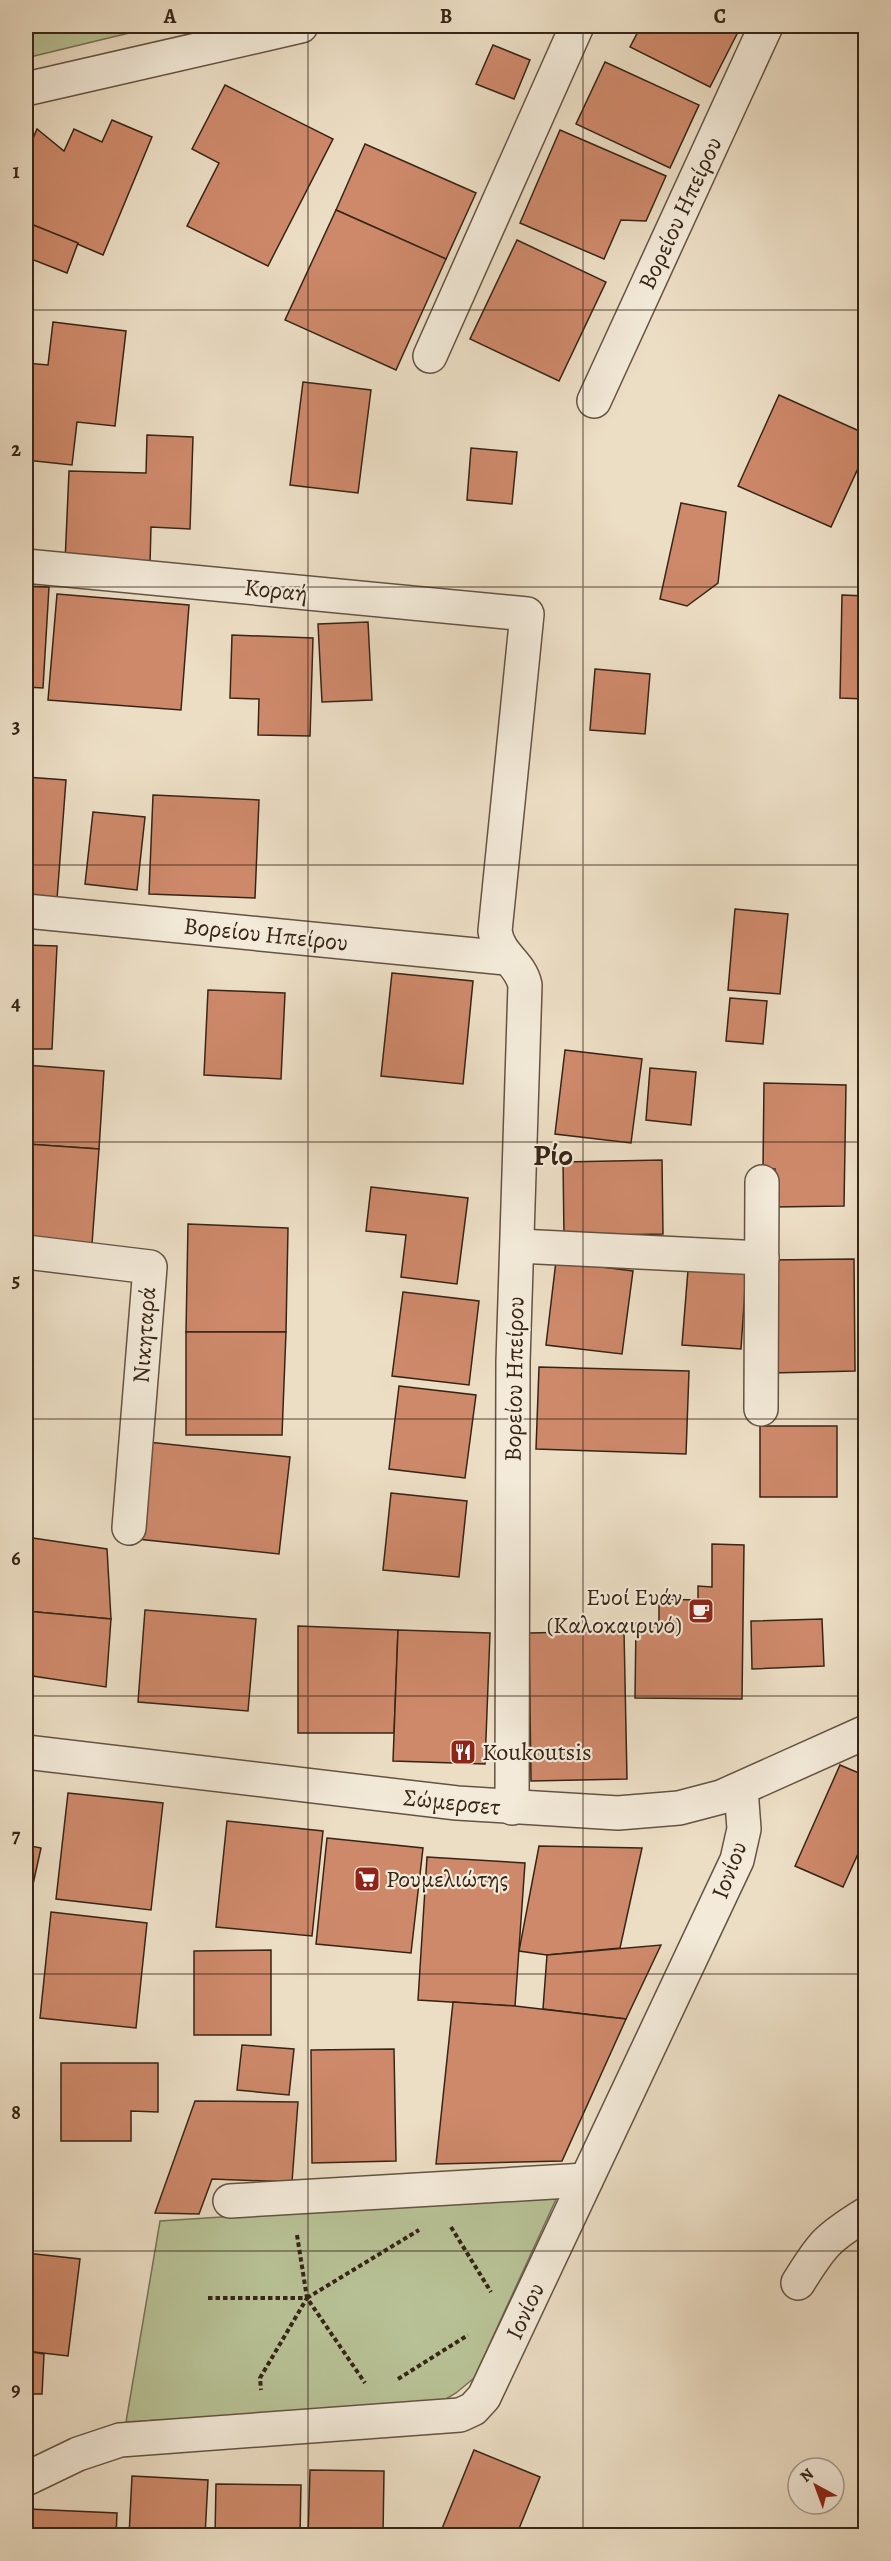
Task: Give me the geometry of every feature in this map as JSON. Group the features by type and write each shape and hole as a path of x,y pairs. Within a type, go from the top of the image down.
{"street":[{"path":"26,89 301,26"},
{"path":"430,356 577,26"},
{"name":"Βορείου Ηπείρου","path":"594,402 766,26"},
{"name":"Κοραή","path":"26,566 527,614"},
{"name":"Βορείου Ηπείρου","path":"512,1808 510,1542 525,985 519,970 506,958 495,931 527,614"},
{"name":"Βορείου Ηπείρου","path":"26,910 506,958"},
{"path":"761,1409 762,1182"},
{"path":"518,1246 762,1258"},
{"name":"Νικηταρά","path":"26,1252 150,1267 129,1528"},
{"name":"Σώμερσετ","path":"26,1752 512,1808 636,1813 679,1808 741,1789 866,1732"},
{"name":"Ιονίου","path":"26,2479 78,2454 120,2440 460,2415 473,2409 484,2397 513,2316 586,2180 737,1860 744,1829 741,1789"},
{"path":"230,2201 292,2197 444,2202 586,2180"},
{"path":"798,2283 820,2247 830,2236 866,2214"}],"path":[{"path":"292,2197 307,2298 366,2385"},
{"path":"262,2430 260,2378 307,2298 444,2202 513,2316 393,2382"},
{"path":"208,2298 307,2298"}],"green space":[{"path":"26,26 158,26 26,58"},
{"path":"558,2195 474,2378 456,2393 436,2405 126,2422 160,2221"}],"building":[{"path":"641,26 741,26 710,87 630,47"},
{"path":"493,45 530,60 514,99 476,84"},
{"path":"605,62 699,105 670,168 576,124"},
{"path":"225,85 333,139 268,266 187,226 219,163 192,149"},
{"path":"112,120 152,137 103,255 26,222 26,155 37,129 64,151 74,129 102,142"},
{"path":"560,130 666,176 646,221 621,220 604,259 520,223"},
{"path":"365,144 476,193 446,259 336,210"},
{"path":"336,210 446,259 396,370 285,320"},
{"path":"26,222 78,243 67,273 26,257"},
{"path":"517,240 606,282 559,381 470,339"},
{"path":"53,322 126,331 115,426 77,422 72,465 26,460 26,363 48,365"},
{"path":"303,382 371,390 358,493 290,485"},
{"path":"779,395 866,434 866,451 831,527 738,486"},
{"path":"147,435 193,437 190,529 151,527 150,564 65,562 69,471 146,473"},
{"path":"471,448 517,452 512,504 467,500"},
{"path":"681,503 726,512 718,583 687,606 660,599"},
{"path":"26,586 49,587 43,688 26,687"},
{"path":"57,594 189,605 181,710 48,700"},
{"path":"842,595 866,596 866,699 840,698"},
{"path":"368,622 372,700 322,702 318,624"},
{"path":"232,635 313,638 310,736 258,735 259,699 230,698"},
{"path":"595,669 650,674 645,734 590,730"},
{"path":"26,777 66,780 57,899 26,896"},
{"path":"153,795 259,800 255,898 149,894"},
{"path":"93,812 145,817 137,890 85,884"},
{"path":"735,909 788,914 780,994 728,990"},
{"path":"26,945 57,946 52,1049 26,1049"},
{"path":"392,973 473,981 463,1084 381,1076"},
{"path":"208,990 285,993 281,1079 204,1075"},
{"path":"730,998 767,1001 763,1044 726,1041"},
{"path":"565,1050 642,1059 631,1143 555,1134"},
{"path":"26,1065 104,1071 99,1149 26,1144"},
{"path":"650,1068 696,1072 691,1125 646,1120"},
{"path":"764,1083 846,1085 844,1206 773,1207 775,1169 763,1168"},
{"path":"27,1144 99,1149 92,1244 26,1239"},
{"path":"662,1160 663,1234 564,1236 563,1162"},
{"path":"371,1187 468,1198 457,1284 401,1277 406,1235 366,1231"},
{"path":"188,1224 288,1228 286,1332 186,1332"},
{"path":"854,1259 855,1371 771,1373 770,1260"},
{"path":"556,1261 633,1271 622,1354 546,1345"},
{"path":"688,1270 746,1274 741,1349 682,1345"},
{"path":"403,1292 479,1301 469,1385 392,1376"},
{"path":"186,1332 286,1332 282,1435 186,1435"},
{"path":"539,1367 689,1371 686,1454 536,1449"},
{"path":"399,1386 476,1395 465,1478 389,1469"},
{"path":"760,1426 837,1426 837,1497 760,1497"},
{"path":"148,1442 290,1457 279,1554 137,1539"},
{"path":"391,1493 467,1501 459,1577 383,1570"},
{"path":"26,1537 107,1549 111,1619 26,1611"},
{"name":"Ευοί Ευάν (Καλοκαιρινό)","path":"712,1544 744,1545 742,1699 635,1698 636,1623 659,1623 659,1599 698,1600 698,1586 712,1587"},
{"path":"145,1610 256,1619 248,1711 138,1702"},
{"path":"26,1611 111,1619 106,1687 26,1675"},
{"path":"822,1619 824,1666 752,1669 751,1621"},
{"path":"298,1626 398,1630 394,1733 298,1733"},
{"path":"398,1630 490,1633 485,1764 393,1761"},
{"path":"624,1631 627,1779 531,1781 529,1633"},
{"path":"840,1765 866,1776 866,1836 843,1887 795,1866"},
{"path":"68,1793 163,1803 151,1910 56,1899"},
{"path":"227,1821 323,1831 312,1936 216,1927"},
{"path":"327,1838 423,1848 411,1953 316,1944"},
{"path":"26,1845 41,1848 26,1916"},
{"path":"539,1846 642,1848 620,1948 547,1955 519,1951"},
{"path":"427,1857 525,1863 515,2006 418,2000"},
{"path":"51,1912 147,1923 136,2028 40,2018"},
{"path":"661,1945 626,2019 543,2009 547,1955"},
{"path":"271,1950 271,2035 194,2035 194,1951"},
{"path":"453,2002 515,2006 626,2019 562,2161 436,2164"},
{"path":"242,2045 294,2049 289,2095 237,2090"},
{"path":"394,2049 396,2161 312,2163 311,2050"},
{"path":"61,2063 158,2063 158,2112 131,2111 131,2141 61,2141"},
{"path":"195,2101 298,2102 292,2182 212,2179 199,2214 155,2213"},
{"path":"26,2253 80,2259 68,2356 26,2351"},
{"path":"26,2351 44,2354 42,2394 26,2394"},
{"path":"474,2450 540,2477 516,2536 439,2536"},
{"path":"310,2470 384,2471 383,2536 308,2536"},
{"path":"132,2476 208,2480 205,2536 129,2536"},
{"path":"216,2484 301,2485 300,2536 215,2536"},
{"path":"28,2509 117,2513 116,2536 26,2536"}],"place":[{"name":"Ευοί Ευάν (Καλοκαιρινό)","path":"701,1611"},
{"name":"Koukoutsis","path":"463,1752"},
{"name":"Ρουμελιώτης","path":"367,1879"}],"district":[{"name":"Ρίο","path":"553,1155"}]}
